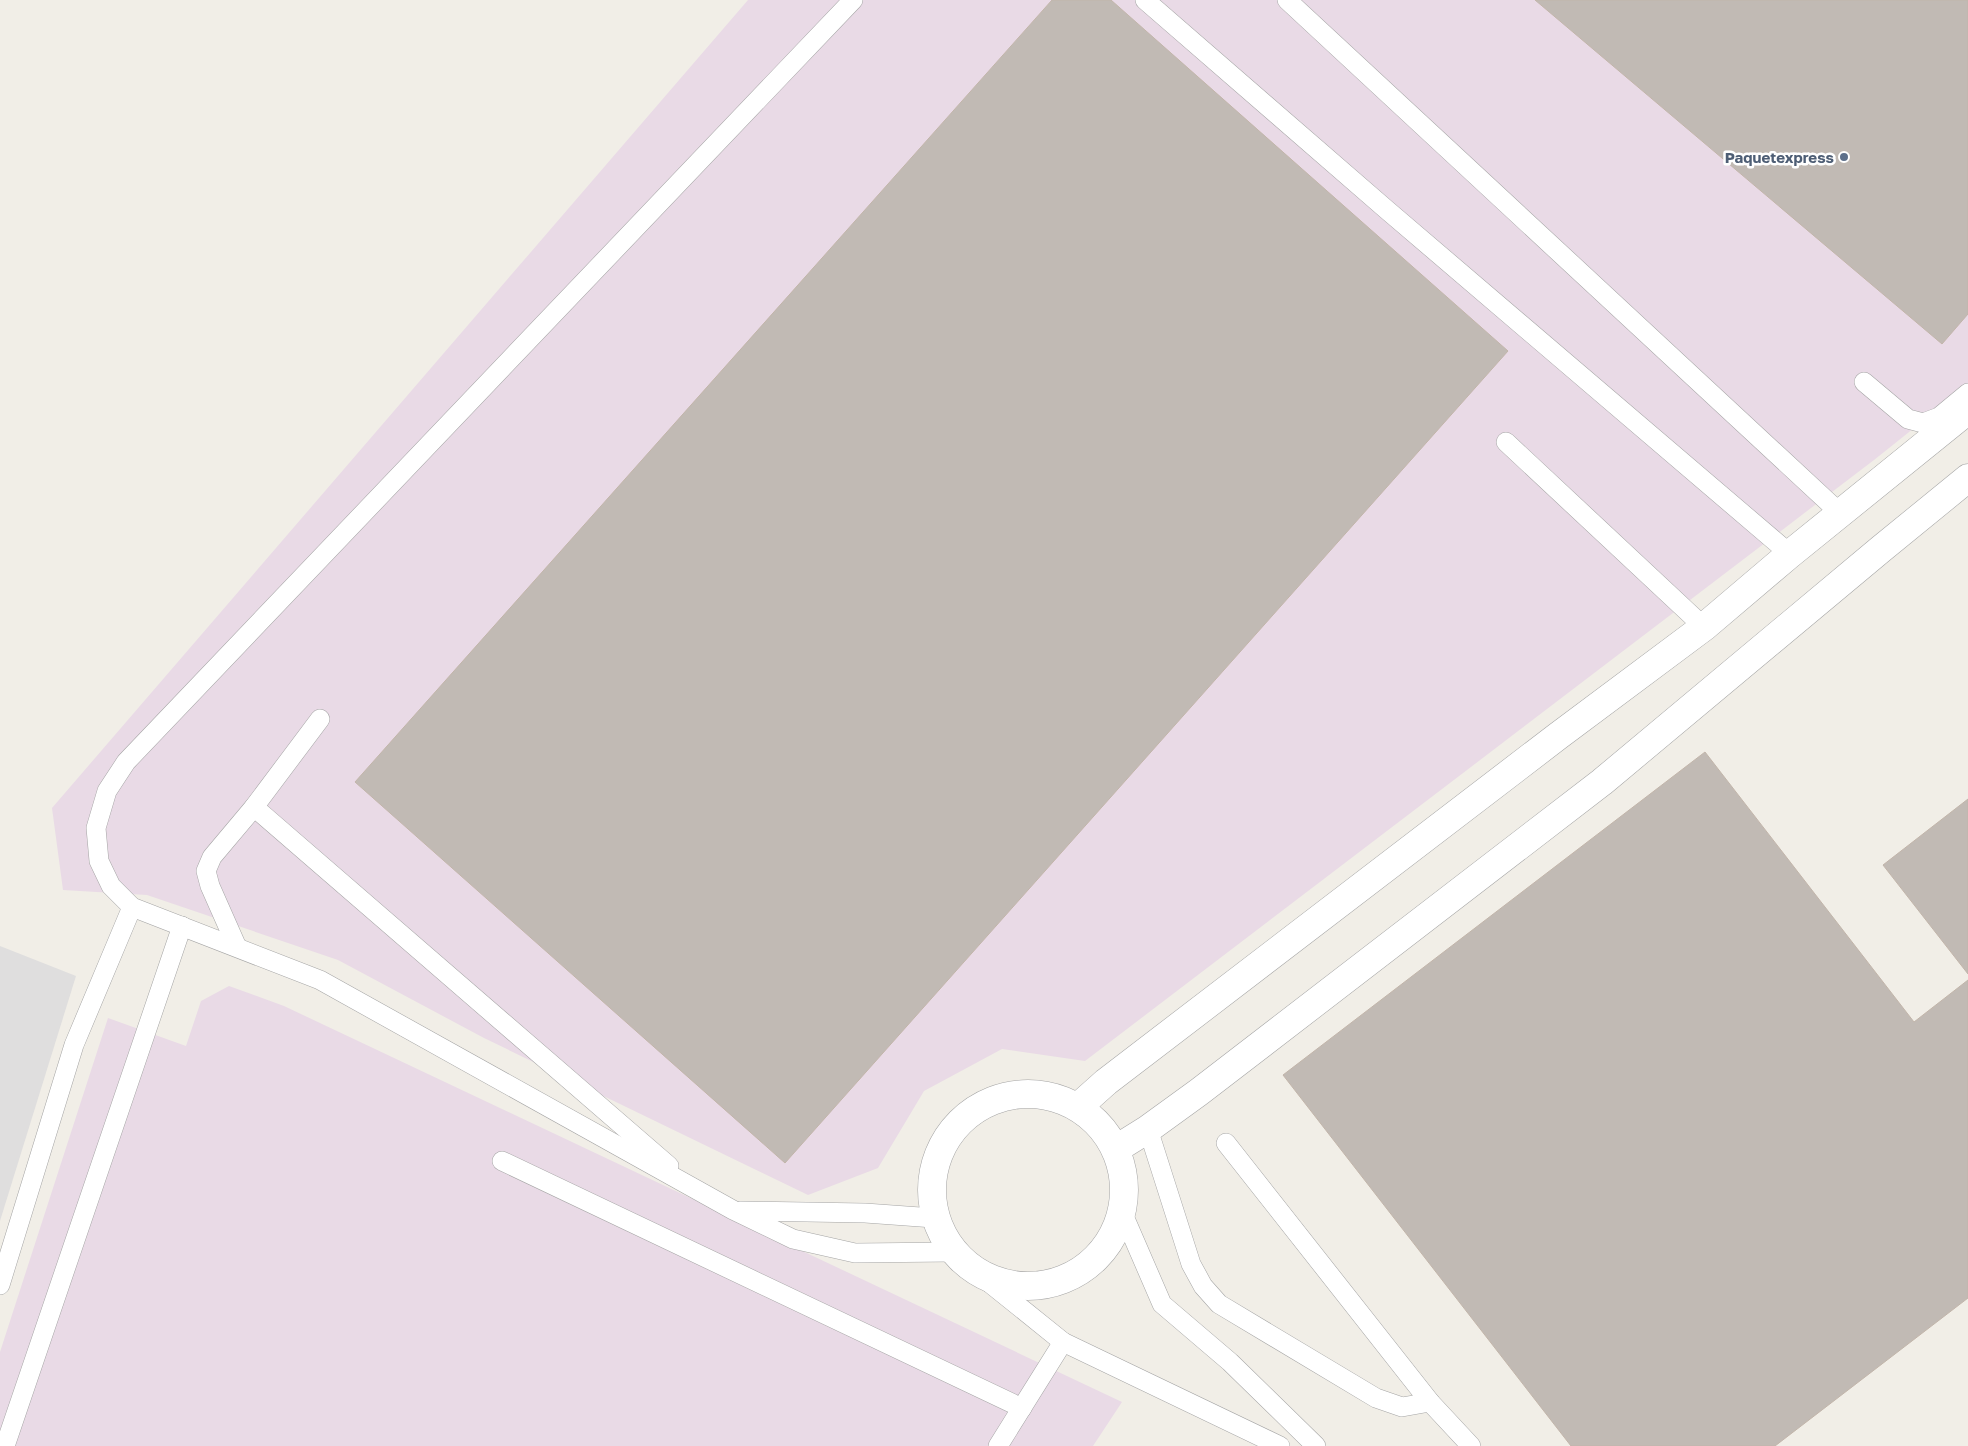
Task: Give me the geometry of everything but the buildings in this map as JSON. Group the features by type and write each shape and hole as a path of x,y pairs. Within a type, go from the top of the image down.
{"street":[{"path":"1078,1107 1122,1070 1558,736 1704,627 1790,554 1968,410"},
{"path":"1116,1149 1148,1129 1214,1080 1602,782 1880,549 1968,478"},
{"path":"1041,1094 1078,1107 1100,1125 1116,1149 1125,1181 1123,1214 1103,1253 1068,1279 1024,1288 982,1276 952,1252 934,1218 930,1180 942,1142 968,1113 1002,1096 1041,1094"}],"lane":[{"path":"853,0 126,762 107,791 96,828 99,861 111,886 132,907 320,980 733,1210 794,1239 855,1253 952,1252"},
{"path":"1145,0 1394,216 1790,554"},
{"path":"1287,0 1840,513"},
{"path":"1864,382 1908,419 1923,423 1939,417 1968,393"},
{"path":"1506,442 1704,627"},
{"path":"238,947 210,886 206,871 212,856 254,807 320,719"},
{"path":"254,807 699,1191"},
{"path":"0,1285 74,1046 132,907"},
{"path":"5,1446 182,926"},
{"path":"1148,1129 1191,1264 1203,1286 1219,1304 1376,1398 1402,1407 1430,1402"},
{"path":"1226,1143 1430,1402 1470,1446"},
{"path":"502,1161 1022,1408"},
{"path":"733,1210 865,1213 934,1218"},
{"path":"1123,1214 1162,1304 1230,1362 1316,1446"},
{"path":"982,1276 1063,1342 1280,1446"},
{"path":"998,1446 1063,1342"}],"shaded area":[{"path":"748,0 1968,0 1968,385 1874,460 1085,1061 1002,1049 924,1091 878,1168 808,1195 484,1038 338,960 147,895 63,890 52,808"},
{"path":"0,946 76,976 0,1221"},
{"path":"229,986 284,1006 1122,1402 1093,1446 0,1446 0,1352 108,1018 186,1046 201,1001"}],"place":[{"name":"Paquetexpress","path":"1844,157"}]}
